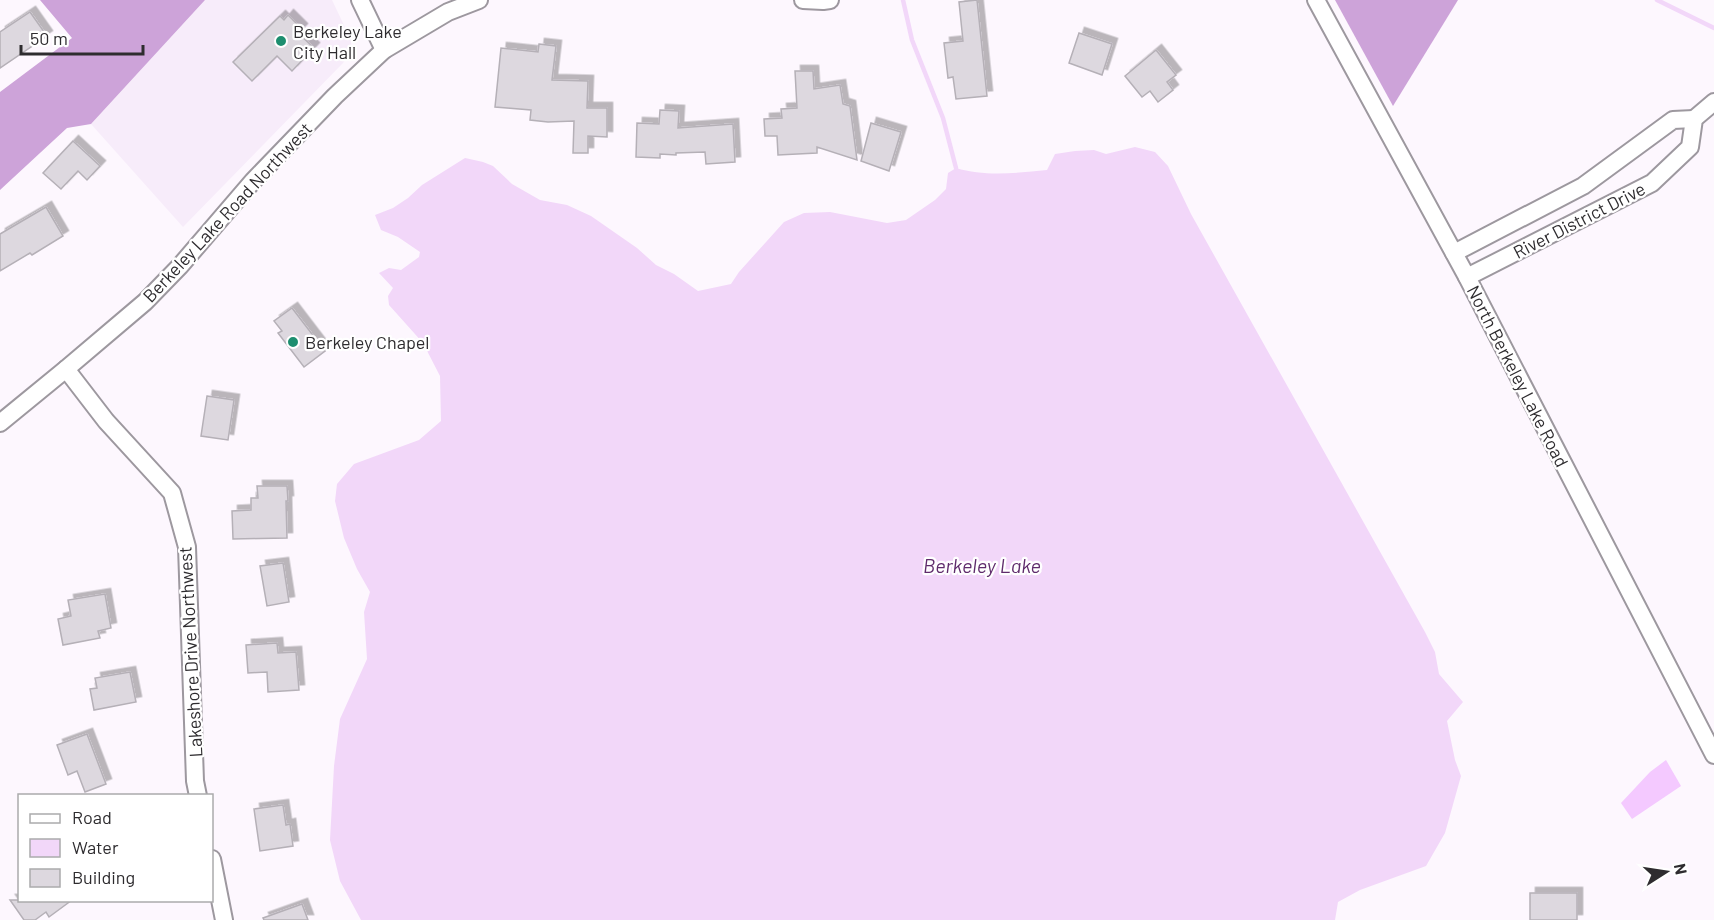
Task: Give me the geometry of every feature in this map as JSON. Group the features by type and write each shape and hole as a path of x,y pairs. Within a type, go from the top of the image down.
{"street":[{"path":"360,0 384,50 448,12 479,0"},
{"path":"803,0 830,0"},
{"name":"North Berkeley Lake Road","path":"1316,0 1467,277 1714,755"},
{"name":"Berkeley Lake Road Northwest","path":"0,423 145,302 180,266 253,181 335,96 384,50"},
{"name":"River District Drive","path":"1454,254 1586,184 1673,120 1694,119 1714,102"},
{"name":"River District Drive","path":"1467,277 1652,183 1690,147 1694,119"},
{"path":"1586,184 1600,209"},
{"name":"Lakeshore Drive Northwest","path":"66,369 106,421 172,493 187,547 195,782 198,794"},
{"path":"213,864 224,920"}],"shaded area":[{"path":"40,0 205,0 91,124 67,128 0,190 0,92 72,38"},
{"path":"205,0 332,0 351,40 351,50 343,63 183,227 91,124"},
{"path":"1335,0 1458,0 1393,106"},
{"path":"1666,760 1681,786 1632,819 1621,803 1650,772"}],"water":[{"name":"Berkeley Lake","path":"1135,147 1155,152 1168,166 1191,214 1425,632 1435,652 1439,674 1463,702 1447,721 1455,760 1461,776 1445,833 1426,866 1360,890 1338,902 1335,920 361,920 340,881 330,840 334,766 340,719 367,659 364,612 370,592 344,538 335,501 337,484 354,464 419,440 441,421 440,376 423,343 389,305 388,296 393,288 379,273 389,268 401,270 419,257 420,252 398,237 381,230 375,215 393,208 422,185 465,158 483,162 493,166 512,184 540,200 567,205 591,216 637,248 656,265 674,274 698,291 731,284 784,222 804,213 830,212 887,223 906,220 935,200 946,189 948,173 956,168 978,173 1047,170 1055,154 1094,150 1106,154"}],"building":[{"path":"977,0 987,96 956,99 953,77 948,78 944,43 963,41 959,2"},
{"path":"30,12 47,36 0,68 0,32"},
{"path":"288,15 302,29 298,33 314,48 292,71 277,56 252,81 233,62 280,16 284,20"},
{"path":"1079,33 1112,44 1102,75 1069,63"},
{"path":"539,44 556,46 552,80 588,81 587,108 607,108 607,137 588,136 588,153 573,153 574,121 530,120 531,110 495,107 501,48 538,52"},
{"path":"1156,50 1176,75 1167,82 1173,90 1158,102 1150,91 1142,97 1125,76"},
{"path":"795,71 813,71 814,89 840,85 843,104 850,106 857,160 817,147 817,153 778,155 777,136 765,136 764,119 782,118 781,109 797,108"},
{"path":"660,110 679,111 678,128 733,124 735,162 706,164 705,152 660,154 660,158 636,157 637,123 659,124"},
{"path":"871,123 901,132 889,171 861,161"},
{"path":"73,141 100,166 87,180 78,171 61,189 43,173"},
{"path":"46,207 63,236 0,271 0,234"},
{"path":"292,308 325,351 304,367 278,333 282,331 274,321"},
{"path":"207,396 234,400 228,440 201,436"},
{"path":"257,486 287,486 287,538 233,539 232,511 251,510 251,498 258,498"},
{"path":"283,563 289,602 267,606 260,566"},
{"path":"105,594 111,628 98,631 100,638 63,645 58,619 71,616 68,600"},
{"path":"277,643 278,653 296,652 299,690 268,692 267,672 248,673 246,645"},
{"path":"130,672 136,702 94,710 90,689 97,688 95,678"},
{"path":"87,734 106,784 85,792 77,771 68,775 57,745"},
{"path":"283,805 286,825 290,824 293,846 260,851 254,809"},
{"path":"1530,893 1577,893 1577,920 1530,920"},
{"path":"10,900 69,902 49,917 46,912 35,920 24,920"},
{"path":"302,904 308,920 264,920 263,918"}],"waterway":[{"path":"903,0 912,40 943,118 956,168"},
{"path":"1657,0 1714,28"}],"place":[{"name":"Berkeley Lake City Hall","path":"281,41"},
{"name":"Berkeley Chapel","path":"293,342"}]}
